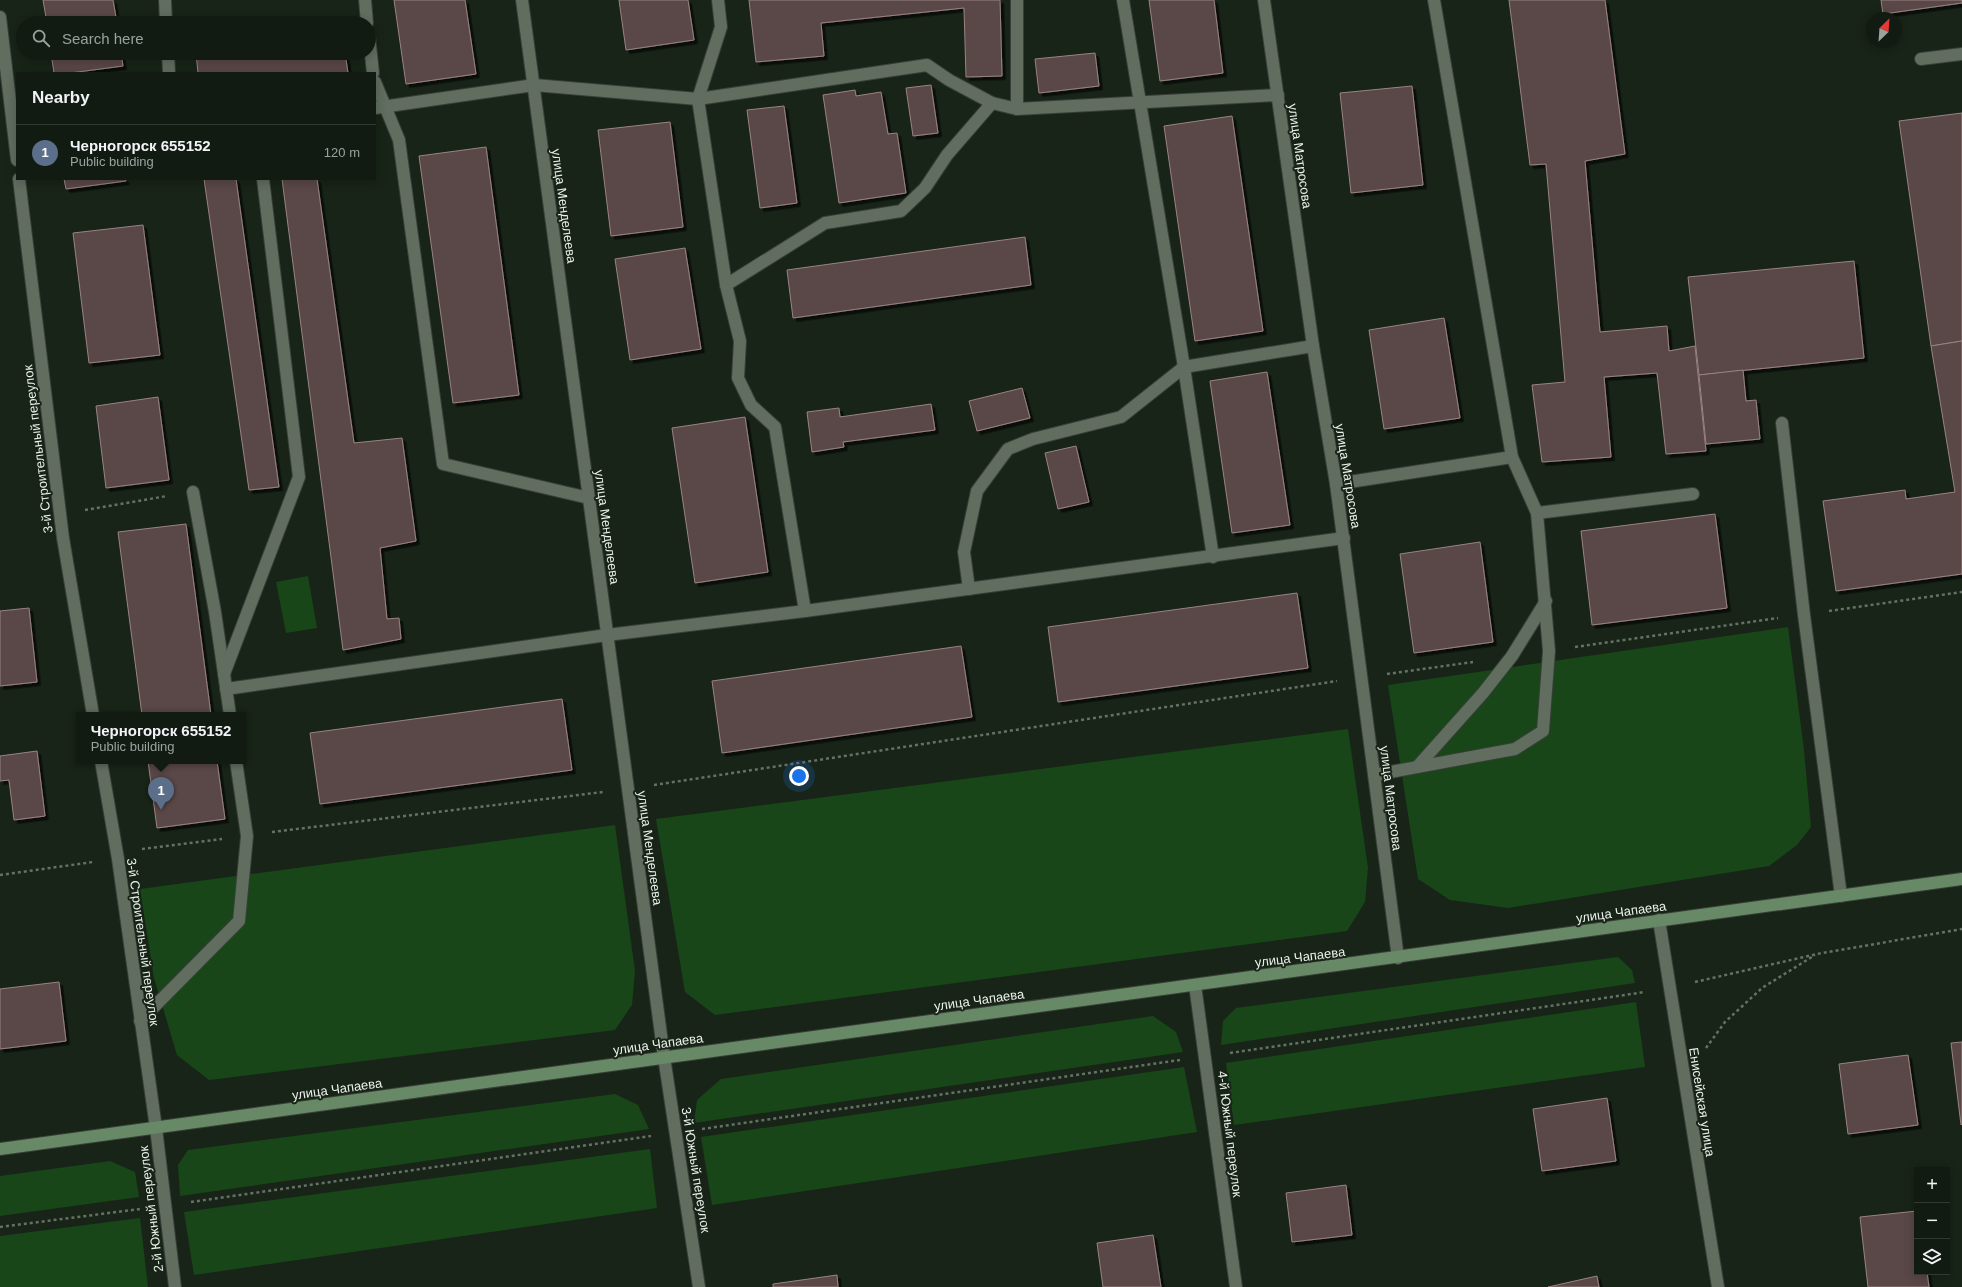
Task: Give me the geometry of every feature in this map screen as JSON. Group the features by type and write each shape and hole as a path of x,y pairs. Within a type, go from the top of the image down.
{"main road":[{"name":"улица Чапаева","path":"0,1149 664,1057 1398,958 1659,920 1962,879"}],"street":[{"path":"165,0 166,16"},
{"path":"365,0 367,16"},
{"name":"улица Менделеева","path":"522,0 664,1057"},
{"path":"718,0 721,27 698,99 726,285 740,341 738,378 751,405 775,427 805,611"},
{"path":"1017,0 1017,109"},
{"path":"1123,0 1184,367 1213,557"},
{"name":"улица Матросова","path":"1264,0 1313,346 1344,538 1398,958"},
{"path":"1374,775 1515,749 1543,731 1549,651 1546,601 1537,513 1512,457 1434,0"},
{"path":"0,17 14,103 16,141"},
{"path":"1921,59 1962,54"},
{"path":"168,60 169,72"},
{"path":"372,60 373,72"},
{"path":"380,108 534,85 698,99 927,64 949,80 992,104 1017,109 1278,95"},
{"path":"376,87 380,108 399,140 443,464 589,498"},
{"path":"726,285 825,223 901,211 926,188 947,155 992,104"},
{"name":"3-й Строительный переулок","path":"19,180 60,514 93,712"},
{"path":"224,674 300,477 263,180"},
{"path":"969,589 964,552 977,490 1008,449 1033,439 1121,417 1184,367 1313,346"},
{"path":"1782,423 1804,615 1841,896"},
{"path":"1336,484 1512,457"},
{"path":"193,492 215,612 230,712"},
{"path":"1537,513 1693,494"},
{"path":"226,689 607,635 805,611 1213,557 1344,538"},
{"path":"1417,767 1483,693 1512,656 1546,601"},
{"name":"3-й Строительный переулок","path":"102,764 118,859 156,1128"},
{"path":"140,1021 239,921 247,836 236,764"},
{"name":"Енисейская улица","path":"1659,920 1718,1287"},
{"name":"4-й Южный переулок","path":"1195,985 1206,1057 1236,1287"},
{"name":"3-й Южный переулок","path":"664,1057 699,1287"},
{"name":"2-й Южный переулок","path":"156,1128 175,1287"}],"path":[{"path":"60,514 193,492"},
{"path":"1549,651 1962,592"},
{"path":"0,874 118,859 147,847 628,789 1512,656"},
{"path":"0,1227 676,1133 1206,1057 1669,988 1817,954 1962,928"},
{"path":"1684,1078 1725,1022 1762,988 1817,954"}],"green space":[{"path":"308,576 317,628 286,633 276,582"},
{"path":"1788,627 1804,750 1811,827 1797,845 1769,866 1508,908 1450,900 1418,879 1388,685"},
{"path":"1348,729 1368,868 1365,902 1347,931 715,1015 685,992 656,819"},
{"path":"615,825 635,971 632,1005 615,1030 209,1080 177,1055 154,978 140,889"},
{"path":"1618,957 1632,970 1635,983 1221,1045 1223,1021 1236,1008"},
{"path":"1636,1002 1645,1067 1234,1125 1226,1063"},
{"path":"1153,1016 1176,1032 1183,1052 694,1123 697,1100 721,1079"},
{"path":"1184,1067 1197,1132 712,1205 701,1137"},
{"path":"615,1094 638,1105 649,1129 180,1196 178,1165 188,1150"},
{"path":"650,1149 657,1208 194,1275 184,1212"},
{"path":"110,1161 135,1172 139,1197 0,1216 0,1176"},
{"path":"140,1218 148,1287 0,1287 0,1236"}],"building":[{"path":"43,0 113,0 116,16 46,16"},
{"path":"394,0 465,0 476,74 406,84"},
{"path":"619,0 688,0 694,40 626,50"},
{"path":"749,0 1000,0 1002,76 966,77 964,8 821,23 824,56 756,62"},
{"path":"1149,0 1214,0 1223,73 1160,81"},
{"path":"1509,0 1605,0 1625,154 1585,161 1600,332 1667,326 1669,351 1695,346 1706,451 1666,454 1657,373 1604,377 1611,457 1542,462 1532,385 1565,382 1546,164 1530,165"},
{"path":"1881,0 1962,0 1962,3 1897,12 1883,12"},
{"path":"1095,53 1099,86 1039,93 1035,59"},
{"path":"52,60 122,60 123,66 78,72 54,72"},
{"path":"197,60 346,60 348,72 198,72"},
{"path":"931,85 938,133 913,136 906,88"},
{"path":"1412,86 1423,185 1351,193 1340,93"},
{"path":"855,90 856,96 881,92 888,134 897,133 906,193 839,203 823,95"},
{"path":"784,106 797,203 760,208 747,110"},
{"path":"1962,113 1962,341 1931,346 1899,121"},
{"path":"1232,116 1263,331 1195,341 1164,126"},
{"path":"670,122 683,227 611,236 598,130"},
{"path":"486,147 519,395 453,403 419,156"},
{"path":"64,180 126,181 66,189"},
{"path":"204,180 236,180 279,487 249,490"},
{"path":"282,180 317,180 354,443 402,438 416,541 380,548 387,619 399,618 401,639 343,650"},
{"path":"143,225 160,355 89,363 73,233"},
{"path":"1025,237 1031,285 793,318 787,270"},
{"path":"685,248 701,349 630,360 615,259"},
{"path":"1854,261 1864,358 1699,375 1688,277"},
{"path":"1444,318 1460,418 1384,429 1369,330"},
{"path":"1962,341 1962,574 1836,591 1823,501 1905,490 1906,499 1955,492 1931,346"},
{"path":"1743,370 1746,401 1756,400 1760,439 1706,444 1699,375"},
{"path":"1267,372 1290,525 1232,533 1210,381"},
{"path":"1022,388 1030,418 977,431 969,401"},
{"path":"158,397 169,480 106,488 96,406"},
{"path":"931,404 935,430 843,442 844,447 812,452 807,412 839,408 840,417"},
{"path":"745,417 768,572 695,583 672,428"},
{"path":"1076,446 1089,502 1058,509 1045,453"},
{"path":"1715,514 1727,608 1592,625 1581,531"},
{"path":"186,524 211,712 142,712 118,532"},
{"path":"1480,542 1493,642 1414,653 1400,554"},
{"path":"1297,593 1308,668 1058,702 1048,627"},
{"path":"29,608 37,682 0,686 0,611"},
{"path":"961,646 972,717 722,753 712,681"},
{"path":"562,699 572,770 320,804 310,733"},
{"path":"37,751 45,816 14,820 9,780 0,781 0,756"},
{"path":"148,764 217,764 225,819 157,828"},
{"path":"59,982 66,1041 0,1049 0,989"},
{"path":"1962,1042 1962,1124 1961,1125 1951,1043"},
{"path":"1908,1055 1918,1125 1848,1134 1839,1064"},
{"path":"1607,1098 1616,1161 1542,1171 1533,1109"},
{"path":"1346,1185 1352,1235 1292,1242 1286,1193"},
{"path":"1914,1211 1914,1275 1927,1275 1929,1287 1868,1287 1860,1217"},
{"path":"1153,1235 1161,1287 1103,1287 1097,1243"},
{"path":"837,1275 838,1287 773,1287 773,1284"},
{"path":"1597,1276 1599,1287 1548,1287"}],"place":[{"name":"Черногорск 655152","path":"161,810"}]}
